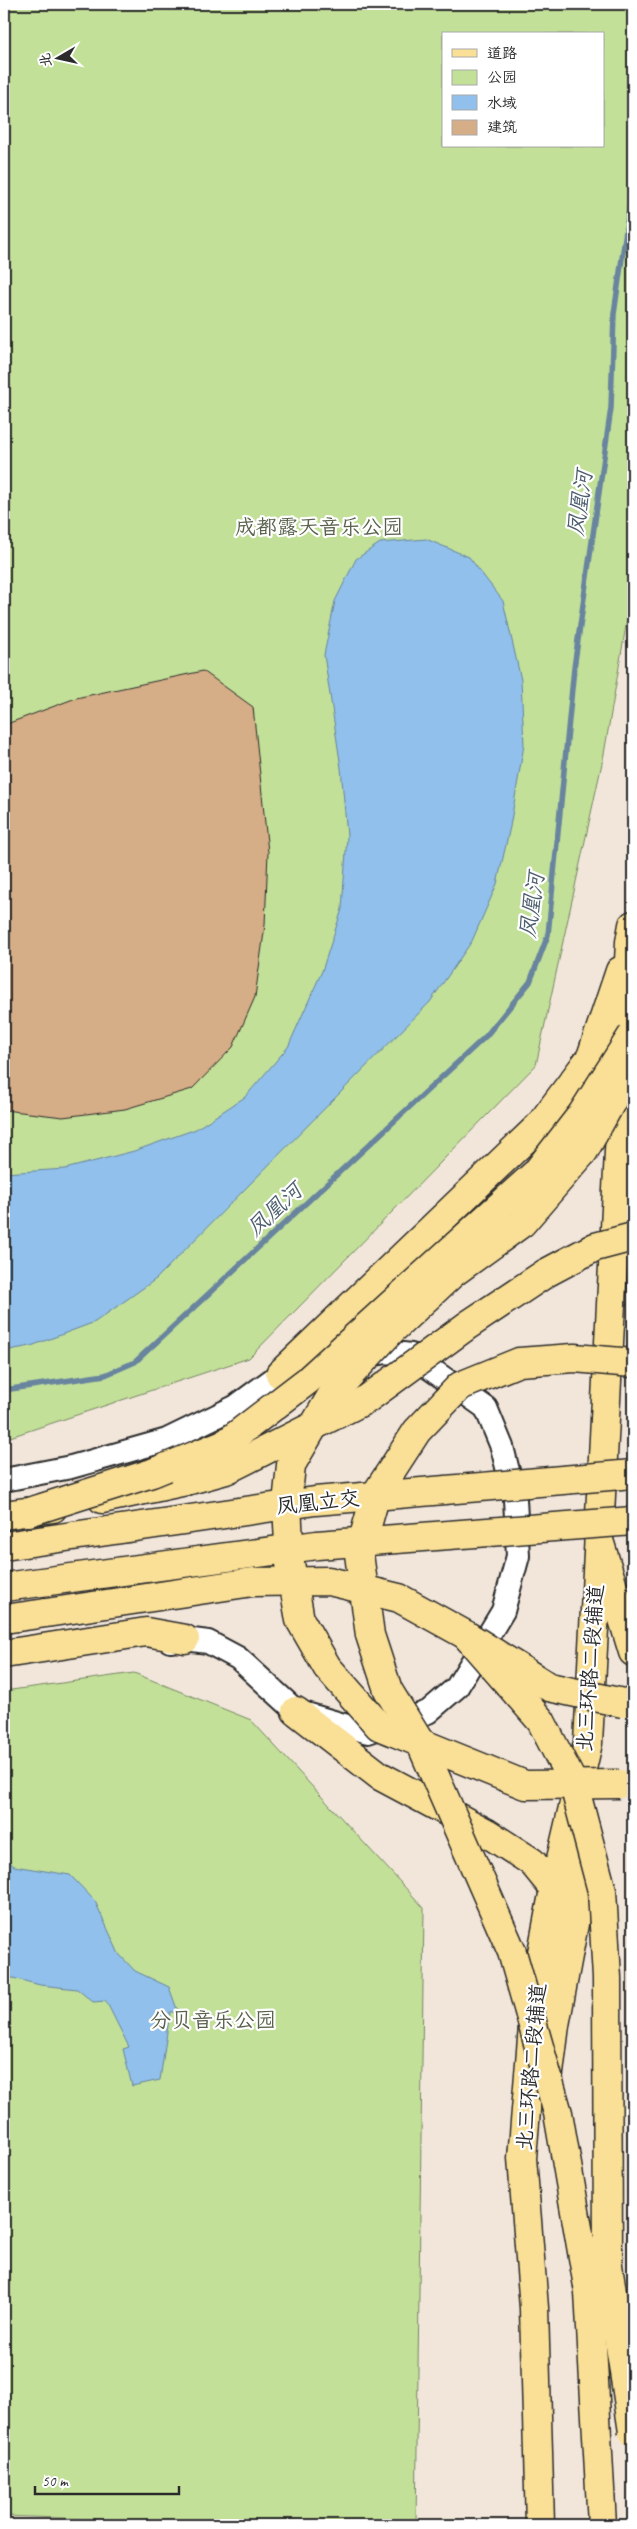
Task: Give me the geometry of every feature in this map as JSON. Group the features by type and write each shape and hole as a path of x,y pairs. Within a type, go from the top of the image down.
{"main road":[{"path":"280,1374 540,1125 591,1057 632,933"},
{"name":"北三环路二段辅道","path":"540,2525 534,2308 522,2158 537,1979 554,1889 588,1743 632,933"},
{"path":"16,1513 152,1473 226,1443 307,1381 536,1173 582,1114 633,1034"},
{"path":"633,1054 614,1097 584,1151 522,1223 453,1273 392,1330 333,1393 291,1465 287,1504 290,1563 300,1620 327,1667 379,1726 526,1785 619,1784 633,1782"},
{"path":"16,1513 85,1503 186,1481 226,1470 366,1399 468,1325 546,1273 595,1247 633,1238"},
{"path":"602,2525 589,2292 558,2113 512,1952 421,1744 388,1690 370,1635 359,1554 376,1494 417,1431 460,1386 519,1362 574,1358 633,1363"},
{"name":"凤凰立交","path":"4,1546 315,1501 633,1474"},
{"name":"凤凰立交","path":"4,1587 317,1544 633,1521"},
{"path":"598,1537 633,1652"},
{"path":"4,1619 253,1582 329,1581 399,1598 466,1635 549,1687 623,1703 633,1701"},
{"path":"4,1654 146,1632 185,1638"},
{"path":"466,1635 541,1722 574,1785 602,1891 607,1978 608,2265 633,2432"},
{"path":"296,1711 380,1776 486,1834 532,1862 554,1889"},
{"path":"534,2308 538,2180 555,2025 576,1913 588,1743"}],"street":[{"path":"4,1480 71,1467 167,1440 235,1407 280,1374 386,1352 411,1355 486,1408 502,1447 515,1499 518,1556 502,1611 457,1688 428,1712 368,1732 296,1711 238,1658 208,1642 185,1638 4,1668"}],"green space":[{"name":"成都露天音乐公园","path":"4,4 633,4 633,585 604,754 536,1065 249,1358 4,1439"},
{"name":"分贝音乐公园","path":"134,1673 251,1720 424,1908 416,2525 258,2525 4,2516 4,1691"}],"water":[{"path":"426,539 469,557 503,601 521,680 524,745 510,827 497,884 472,941 430,1002 156,1279 95,1322 31,1346 4,1351 4,1173 65,1169 134,1151 196,1129 245,1097 288,1047 322,971 342,909 347,836 341,768 324,655 335,601 356,559 380,543"},
{"path":"4,1857 14,1866 70,1875 95,1901 119,1954 135,1971 169,1987 178,2012 170,2012 160,2080 132,2086 123,2049 129,2047 106,2001 93,2002 77,1989 40,1985 9,1977 4,1968"}],"building":[{"path":"203,671 253,707 268,852 265,925 255,997 233,1047 192,1089 125,1109 63,1117 4,1110 4,725 76,698"}],"waterway":[{"name":"凤凰河","path":"4,1390 105,1375 135,1362 486,1036 530,982 548,935 574,668 611,408 614,314 633,182"}]}
